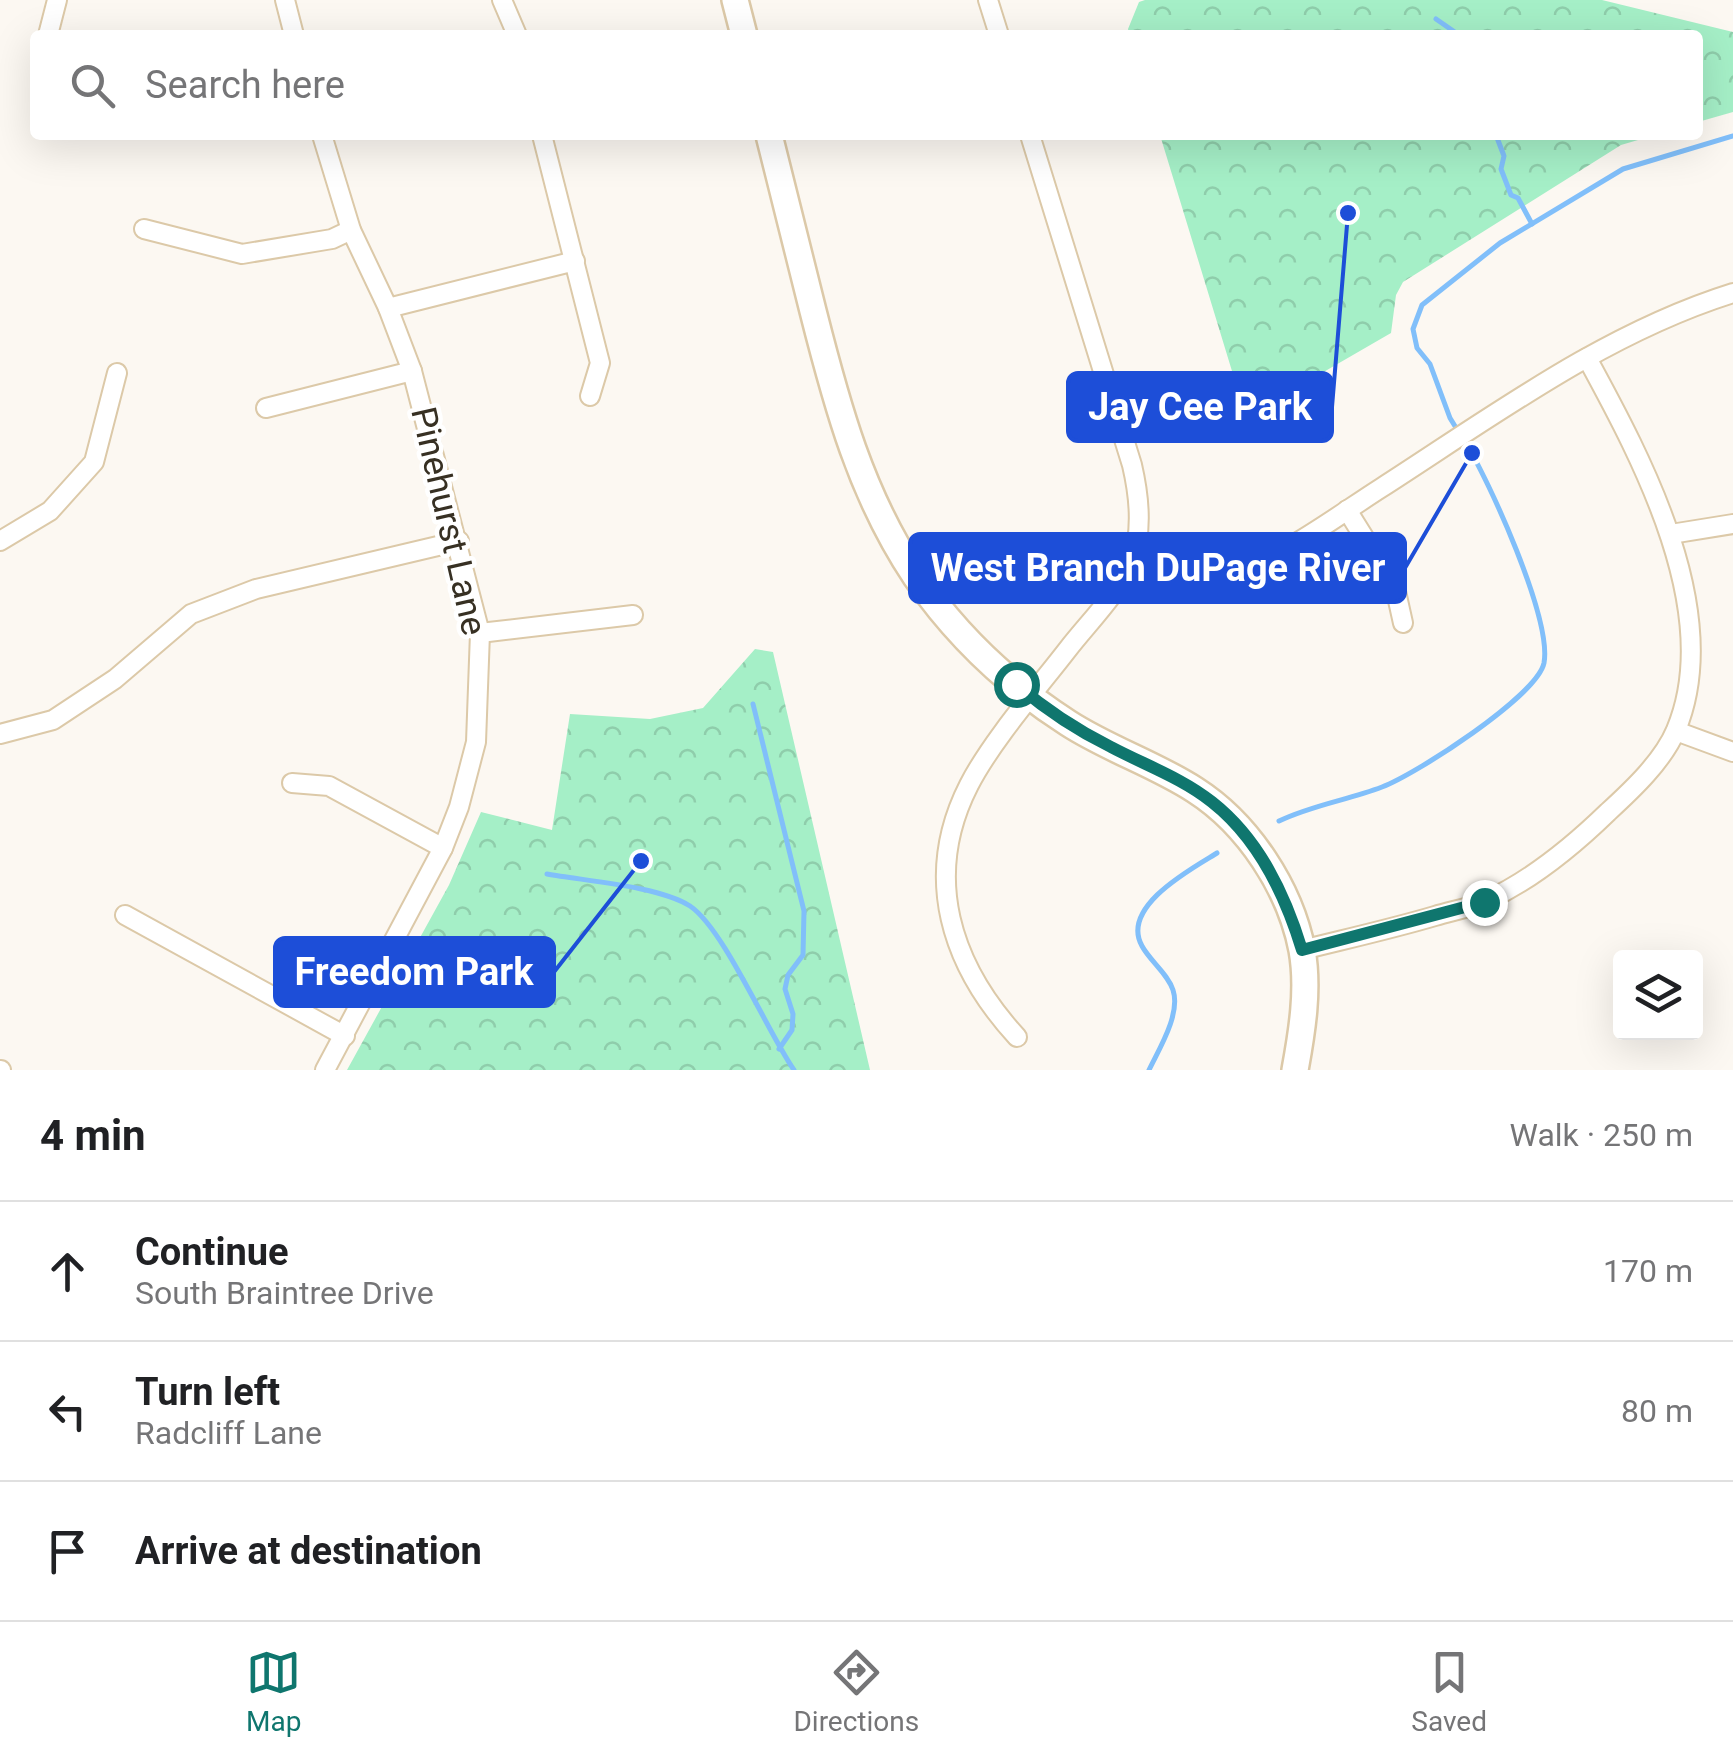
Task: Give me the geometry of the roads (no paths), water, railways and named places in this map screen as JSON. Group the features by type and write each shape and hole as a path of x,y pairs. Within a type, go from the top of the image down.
{"street":[{"path":"49,30 57,0"},
{"path":"285,0 293,30"},
{"path":"502,0 515,30"},
{"path":"735,0 743,30"},
{"path":"988,0 997,30"},
{"name":"Pinehurst Lane","path":"324,140 351,230 412,371 480,633 476,742 459,808 442,848 324,1070"},
{"path":"543,140 600,363 590,396"},
{"path":"770,140 839,415 874,505 895,544 970,643 1031,697 1091,737 1194,790 1226,814 1258,850 1292,919 1302,950 1305,998 1296,1070"},
{"path":"1017,1037 990,1008 968,973 954,939 946,904 949,844 972,780 1119,583 1132,560 1138,518 1132,465 1032,140"},
{"path":"144,229 242,254 332,239 351,230"},
{"path":"388,308 575,261"},
{"path":"1132,560 1174,574 1206,576 1238,570 1267,558 1587,358 1680,312 1733,293"},
{"path":"1302,950 1484,902 1519,882 1577,842 1627,794 1676,731 1690,675 1690,640 1671,534 1640,455 1587,358"},
{"path":"266,408 412,371"},
{"path":"0,542 50,511 94,462 117,372"},
{"path":"1348,510 1394,587 1404,623"},
{"path":"1671,534 1733,524"},
{"path":"0,734 52,720 115,679 191,614 256,589 459,542"},
{"path":"480,633 633,614"},
{"path":"1676,731 1733,752"},
{"path":"292,783 329,786 442,848"},
{"path":"125,915 344,1036"}],"waterway":[{"path":"1436,19 1452,30"},
{"path":"1458,431 1430,364 1417,348 1413,329 1422,305 1500,243 1623,169 1733,136"},
{"path":"1498,140 1504,156 1501,169 1511,195 1518,198 1532,224"},
{"path":"1279,821 1382,787 1420,767 1498,714 1520,695 1544,663 1544,642 1529,584 1464,440"},
{"path":"753,704 804,911 803,955 788,975 785,989 793,1014 792,1030 779,1049"},
{"path":"1149,1070 1168,1031 1175,999 1167,978 1142,946 1138,931 1141,917 1162,891 1217,853"},
{"path":"547,874 641,889 690,906 731,958 794,1070"}],"place":[{"name":"Jay Cee Park","path":"1348,213"},
{"name":"West Branch DuPage River","path":"1472,453"},
{"name":"Freedom Park","path":"641,861"}]}
